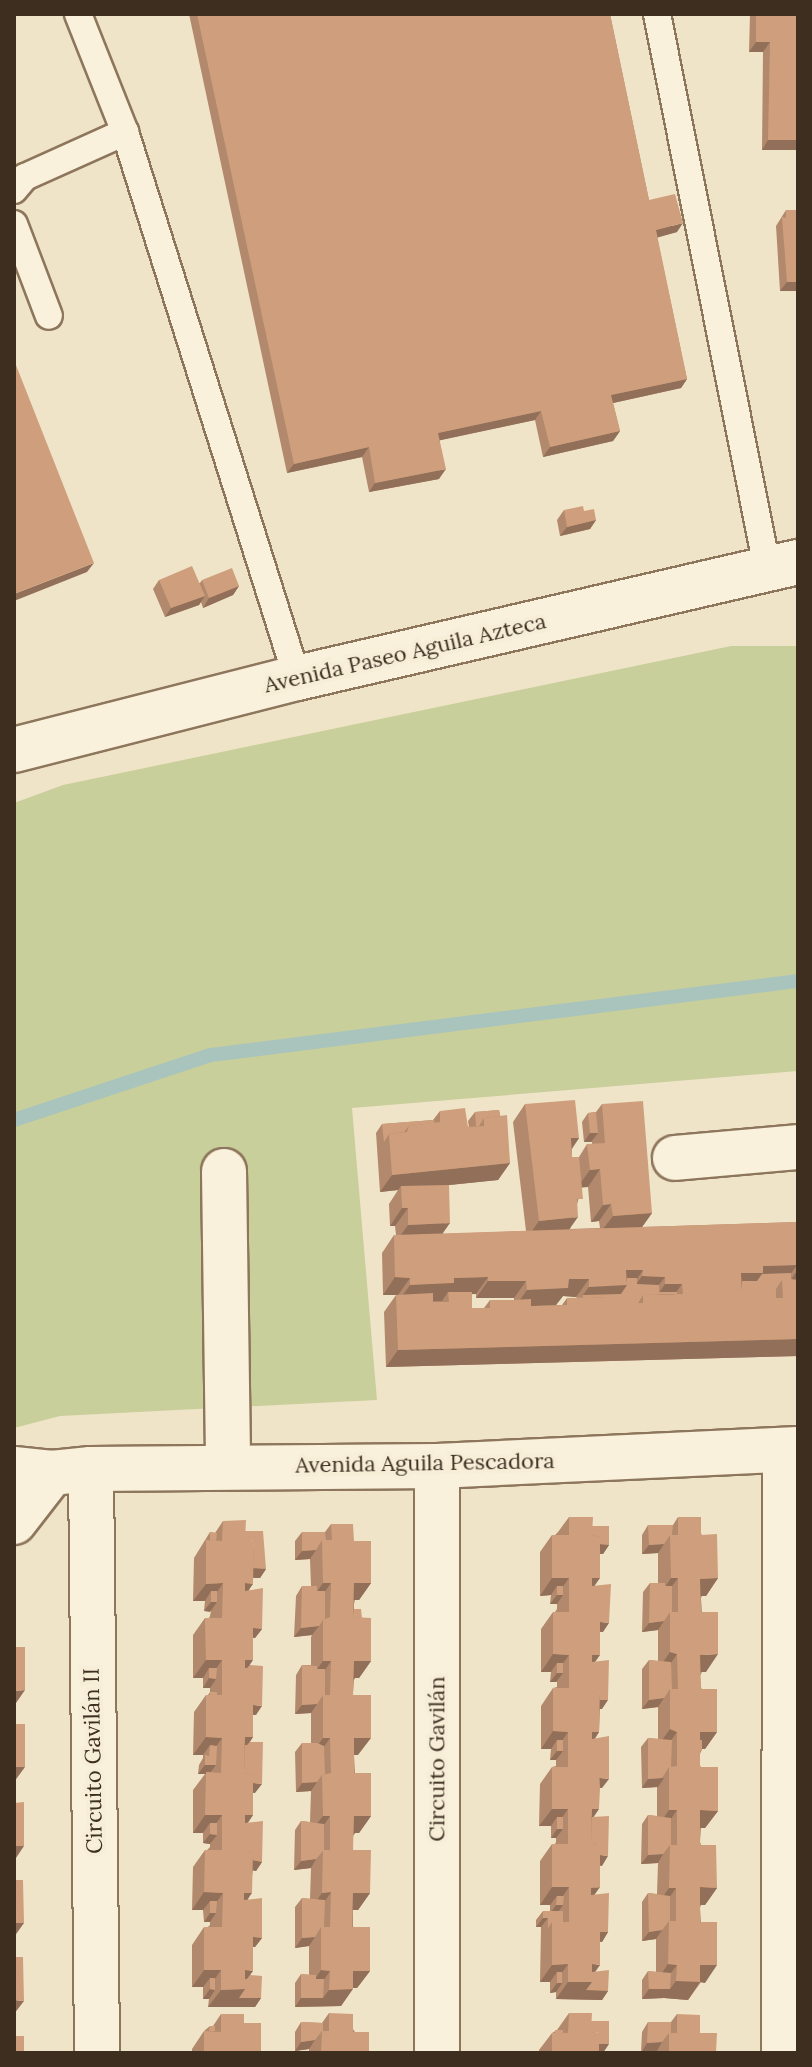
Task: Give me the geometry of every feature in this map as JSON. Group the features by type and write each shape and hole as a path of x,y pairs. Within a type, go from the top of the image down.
{"street":[{"name":"Avenida Paseo Aguila Azteca","path":"14,750 297,678 782,564"},
{"path":"675,1158 798,1147"},
{"path":"224,1171 228,1467"},
{"path":"784,2053 791,1450"},
{"name":"Avenida Aguila Pescadora","path":"52,1470 437,1466 791,1450"},
{"name":"Circuito Gavilán","path":"437,1466 437,2053"},
{"path":"14,1522 52,1470"},
{"name":"Circuito Gavilán II","path":"52,1470 97,2053"}],"lane":[{"path":"78,14 125,132 297,678"},
{"path":"657,14 782,564"},
{"path":"14,190 25,177 125,132"},
{"path":"14,224 49,316"}],"green space":[{"path":"731,646 798,646 798,1071 352,1108 377,1400 60,1416 14,1428 14,803 63,785"}],"building":[{"path":"197,14 610,14 649,200 675,194 683,223 656,230 687,379 611,395 620,431 550,447 541,411 438,433 446,469 375,483 369,447 294,464"},
{"path":"756,14 798,14 798,140 768,140 770,42 756,42"},
{"path":"786,210 798,210 798,282 787,282 782,217 786,218"},
{"path":"14,360 94,563 14,594"},
{"path":"583,506 584,511 594,509 596,520 567,527 564,510"},
{"path":"192,566 205,596 171,608 159,580"},
{"path":"232,568 239,586 209,598 202,580"},
{"path":"575,1100 579,1138 571,1138 572,1157 579,1157 583,1199 577,1199 578,1217 539,1221 525,1104"},
{"path":"643,1101 652,1213 613,1216 611,1204 603,1205 600,1169 590,1170 587,1144 605,1143 602,1104"},
{"path":"465,1108 468,1127 484,1126 484,1118 507,1115 510,1163 392,1175 389,1134 407,1132 409,1126 440,1122 440,1111"},
{"path":"499,1110 500,1116 484,1118 476,1126 475,1112"},
{"path":"596,1112 598,1133 590,1133 588,1113"},
{"path":"434,1120 434,1123 409,1126 404,1132 389,1134 384,1142 382,1124"},
{"path":"449,1185 450,1223 408,1225 408,1208 402,1208 401,1186"},
{"path":"798,1222 798,1271 797,1265 763,1266 763,1273 741,1273 742,1292 763,1292 763,1298 783,1298 782,1280 798,1280 798,1339 398,1350 396,1295 433,1293 433,1302 449,1302 448,1292 472,1292 472,1308 490,1308 490,1300 531,1299 531,1306 567,1305 567,1298 608,1297 608,1303 643,1303 643,1295 683,1294 682,1284 665,1284 665,1277 642,1276 643,1270 626,1270 627,1285 589,1287 589,1279 569,1279 568,1288 527,1290 526,1281 488,1281 488,1277 454,1278 454,1283 410,1285 410,1278 395,1277 394,1235"},
{"path":"791,1273 791,1279 798,1280 782,1280 776,1289 776,1298 763,1298 763,1292 742,1292 742,1281 757,1281 762,1274"},
{"path":"627,1278 637,1278 637,1284 659,1285 659,1292 677,1294 643,1295 638,1303 608,1303 608,1297 583,1298 583,1295 621,1294 627,1285"},
{"path":"569,1517 593,1517 592,1535 600,1537 600,1578 592,1578 592,1612 600,1612 600,1655 592,1655 592,1689 600,1689 599,1732 592,1732 592,1768 599,1768 600,1788 599,1809 592,1809 591,1844 600,1845 600,1887 591,1888 591,1922 600,1922 600,1965 592,1964 592,1982 568,1982 568,1964 552,1965 552,1922 569,1922 569,1887 552,1887 552,1844 568,1844 568,1809 552,1809 552,1767 568,1767 568,1732 553,1731 553,1688 569,1688 569,1655 553,1654 553,1612 569,1612 569,1578 552,1578 552,1535 569,1535"},
{"path":"678,1517 701,1517 701,1535 717,1534 718,1578 700,1579 701,1612 718,1612 718,1654 700,1655 701,1689 717,1689 717,1732 700,1732 700,1767 718,1767 718,1811 700,1810 700,1845 716,1845 717,1888 700,1887 700,1922 717,1922 717,1965 700,1965 700,1982 676,1981 677,1965 668,1964 669,1921 676,1921 676,1888 669,1888 670,1845 677,1845 677,1810 669,1810 669,1767 677,1766 677,1732 670,1729 670,1689 678,1689 677,1654 670,1652 670,1612 678,1612 678,1578 671,1578 670,1535 678,1535"},
{"path":"246,1520 245,1541 254,1540 253,1584 245,1583 245,1618 253,1618 253,1660 245,1660 245,1695 253,1695 253,1737 245,1737 244,1773 253,1775 253,1815 245,1815 245,1850 253,1853 252,1893 244,1893 244,1927 253,1927 253,1971 245,1970 245,1989 221,1990 221,1970 204,1970 204,1927 222,1927 223,1893 204,1892 205,1850 222,1850 222,1815 205,1815 206,1772 221,1773 222,1738 206,1737 206,1695 222,1695 222,1660 206,1660 205,1618 222,1618 223,1583 206,1584 206,1540 222,1541 223,1521"},
{"path":"331,1524 353,1524 354,1541 371,1541 371,1583 354,1583 353,1617 371,1618 371,1661 354,1661 353,1695 371,1695 371,1738 354,1738 354,1773 371,1773 371,1816 354,1816 353,1850 371,1850 370,1893 353,1893 352,1927 370,1927 370,1971 353,1971 353,1989 329,1990 330,1971 321,1970 321,1927 330,1927 331,1892 322,1893 323,1850 330,1850 330,1816 323,1816 322,1775 331,1773 330,1738 323,1738 323,1695 330,1695 331,1661 323,1661 323,1620 330,1617 331,1583 323,1583 322,1540 332,1540"},
{"path":"648,1525 673,1525 672,1535 664,1544 649,1545"},
{"path":"592,1526 609,1526 609,1545 600,1544 600,1537 592,1535"},
{"path":"245,1531 263,1531 266,1569 253,1568 254,1540 245,1541"},
{"path":"210,1532 217,1533 216,1541 210,1540"},
{"path":"302,1532 325,1532 326,1540 322,1540 316,1550 302,1551"},
{"path":"650,1583 672,1586 672,1612 664,1621 649,1623"},
{"path":"611,1584 609,1623 600,1622 600,1612 592,1612 592,1586"},
{"path":"302,1586 317,1586 317,1591 325,1591 325,1619 319,1626 301,1628"},
{"path":"557,1586 563,1586 563,1595 557,1595"},
{"path":"263,1588 262,1629 253,1628 253,1618 245,1618 245,1591"},
{"path":"211,1591 217,1591 217,1602 211,1602"},
{"path":"354,1609 361,1609 362,1618 353,1617"},
{"path":"14,1647 25,1647 25,1690 14,1691"},
{"path":"609,1660 608,1700 600,1700 600,1689 592,1689 592,1662"},
{"path":"649,1660 671,1662 672,1689 664,1698 649,1700"},
{"path":"557,1663 563,1663 563,1673 557,1673"},
{"path":"250,1665 263,1666 262,1706 253,1705 253,1695 245,1695 245,1668"},
{"path":"302,1665 325,1669 325,1695 317,1704 302,1705"},
{"path":"209,1668 217,1668 216,1679 209,1678"},
{"path":"14,1724 25,1724 25,1767 14,1767"},
{"path":"609,1736 609,1779 599,1778 599,1768 592,1768 592,1739"},
{"path":"648,1738 672,1740 671,1767 662,1778 648,1779"},
{"path":"557,1740 563,1740 563,1751 557,1751"},
{"path":"263,1742 262,1784 253,1783 253,1775 244,1773 245,1745"},
{"path":"302,1743 324,1746 325,1774 317,1782 302,1783"},
{"path":"210,1745 217,1746 216,1765 205,1765 205,1755 209,1756"},
{"path":"24,1802 24,1846 14,1846 14,1803"},
{"path":"648,1815 671,1818 671,1845 663,1854 648,1855"},
{"path":"609,1816 608,1856 600,1855 600,1845 591,1844 592,1817"},
{"path":"557,1817 563,1817 563,1829 557,1829"},
{"path":"263,1821 262,1862 253,1860 253,1853 245,1850 245,1823"},
{"path":"301,1821 324,1824 324,1850 316,1859 301,1861"},
{"path":"210,1823 217,1823 217,1835 210,1834"},
{"path":"14,1880 23,1880 24,1923 14,1923"},
{"path":"609,1893 608,1932 600,1932 600,1922 591,1922 591,1895"},
{"path":"648,1893 670,1896 670,1921 662,1930 649,1932"},
{"path":"557,1896 564,1896 563,1905 556,1905"},
{"path":"262,1898 262,1938 253,1937 253,1927 244,1927 244,1900"},
{"path":"302,1898 325,1900 324,1927 315,1937 302,1938"},
{"path":"210,1901 217,1901 216,1913 210,1913"},
{"path":"543,1911 563,1911 563,1922 552,1922 548,1928 548,1918 543,1918"},
{"path":"14,1957 23,1957 24,2001 14,2000"},
{"path":"609,1970 608,1991 586,1990 592,1982 592,1972"},
{"path":"648,1971 671,1973 670,1989 649,1989"},
{"path":"557,1972 562,1972 562,1983 557,1983"},
{"path":"301,1974 324,1979 323,1998 301,1998"},
{"path":"250,1975 262,1976 261,1998 239,1998 245,1989 245,1979"},
{"path":"210,1978 215,1978 215,1990 210,1989"},
{"path":"329,2013 353,2014 353,2032 369,2032 369,2053 321,2053 322,2031 329,2031"},
{"path":"569,2013 592,2013 591,2032 599,2033 599,2053 552,2053 552,2033 568,2033"},
{"path":"221,2014 244,2014 244,2032 252,2032 252,2053 204,2053 204,2031 221,2032"},
{"path":"677,2014 700,2015 700,2033 717,2033 716,2053 669,2053 669,2033 677,2033"},
{"path":"591,2021 609,2021 609,2044 599,2044 599,2033 591,2032"},
{"path":"301,2022 323,2023 323,2031 315,2040 301,2042"},
{"path":"648,2022 671,2022 671,2033 662,2042 647,2043"},
{"path":"244,2023 261,2023 261,2053 252,2053 252,2032 244,2032"},
{"path":"14,2036 24,2036 24,2053 14,2053"}],"waterway":[{"path":"14,1120 211,1055 798,981"}]}
